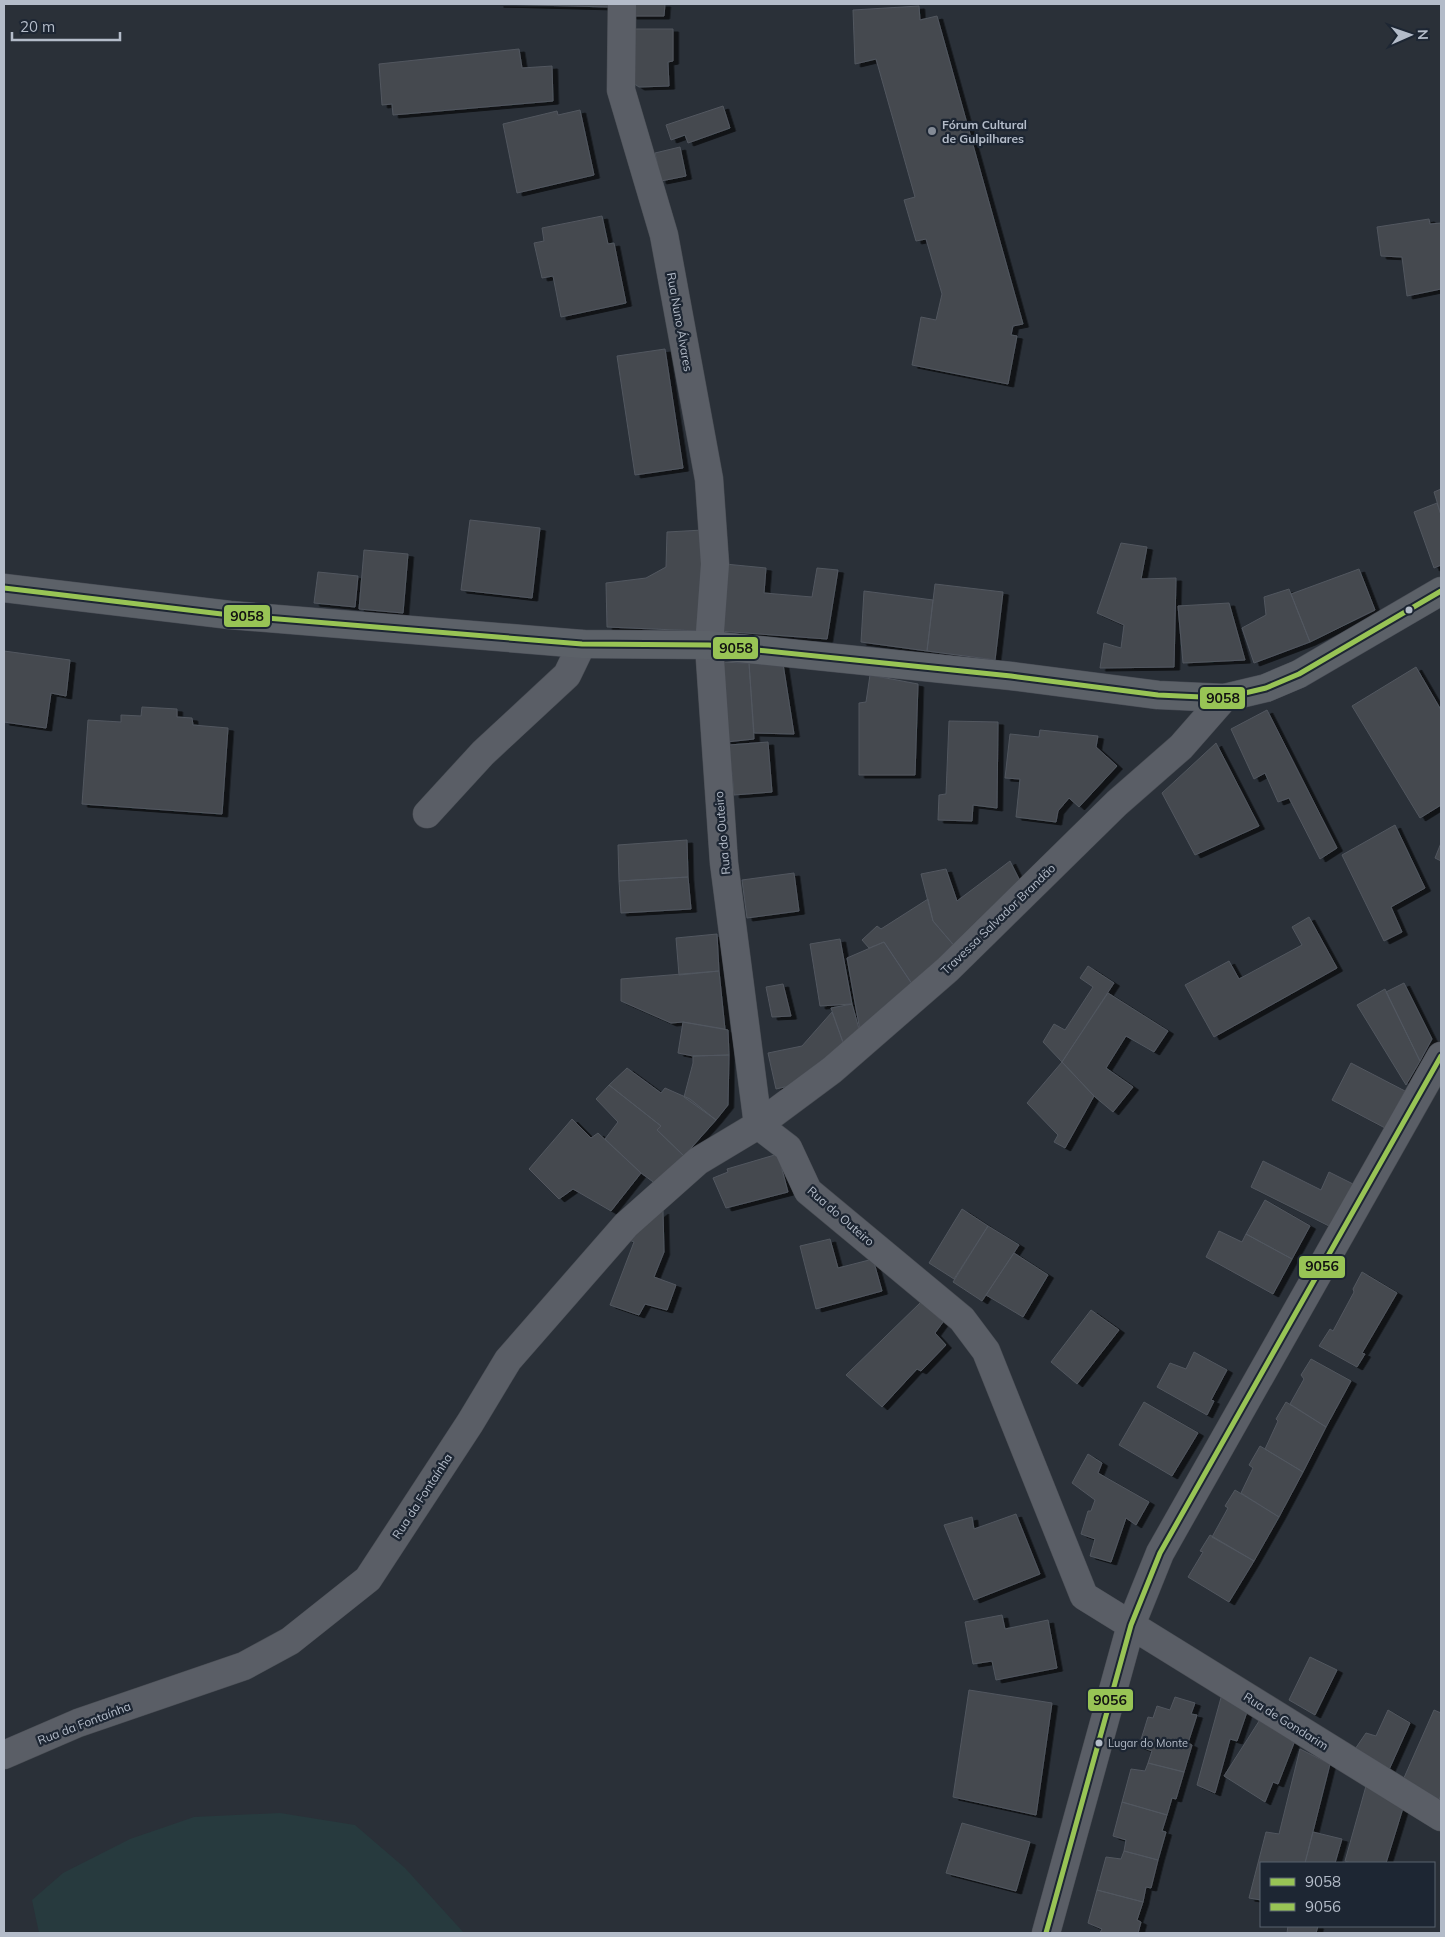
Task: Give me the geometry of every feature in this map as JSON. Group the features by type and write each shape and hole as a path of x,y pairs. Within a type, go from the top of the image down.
{"main road":[{"path":"4,588 230,615 582,644 709,646 1010,676 1158,695 1224,698 1266,688 1300,674 1441,591"}],"street":[{"name":"Rua Nuno Álvares","path":"622,4 621,90 664,235 709,479 715,564 709,646"},
{"path":"427,814 483,753 568,675 582,644"},
{"name":"Rua do Outeiro","path":"709,646 724,863 758,1125 788,1148 808,1190 962,1319 986,1351 1084,1596 1131,1625"},
{"name":"Travessa Salvador Brandão","path":"758,1125 832,1070 948,969 1117,803 1181,747 1224,698"},
{"path":"1046,1933 1131,1625 1160,1552 1441,1056"},
{"name":"Rua da Fontaínha","path":"4,1756 78,1723 244,1666 290,1641 368,1579 470,1423 508,1360 626,1224 698,1161 758,1125"},
{"name":"Rua de Gondarim","path":"1131,1625 1441,1817"}],"green space":[{"path":"280,1813 355,1825 405,1868 464,1933 39,1933 32,1900 63,1873 130,1839 194,1817"}],"building":[{"path":"498,4 608,4 608,7"},
{"path":"631,4 665,4 664,16 631,16"},
{"name":"Fórum Cultural de Gulpilhares","path":"919,6 920,20 937,16 1023,324 1013,326 1011,335 1017,336 1008,384 912,365 921,317 936,320 942,294 926,239 916,241 904,200 915,197 876,59 855,64 853,10"},
{"path":"627,29 673,29 673,61 668,62 669,86 639,87 633,83"},
{"path":"519,49 522,68 552,66 553,101 393,115 392,104 382,105 379,64"},
{"path":"723,106 730,128 688,143 685,135 671,140 666,125"},
{"path":"580,110 594,175 517,193 503,124 557,111 558,115"},
{"path":"680,147 686,176 661,181 655,153"},
{"path":"602,216 608,244 614,243 626,303 561,317 553,276 542,278 534,243 544,241 542,228"},
{"path":"1429,219 1430,224 1441,223 1441,289 1407,296 1402,257 1381,256 1377,227"},
{"path":"665,349 683,468 635,475 617,356"},
{"path":"1441,489 1441,515 1434,492"},
{"path":"1437,503 1441,515 1441,565 1434,568 1414,512"},
{"path":"470,520 540,528 532,598 461,590"},
{"path":"703,530 699,631 607,627 606,583 646,578 666,567 667,532"},
{"path":"1121,543 1147,547 1141,579 1176,578 1174,667 1100,668 1104,643 1121,648 1124,625 1097,613"},
{"path":"364,550 408,554 403,613 359,609"},
{"path":"725,564 766,568 764,593 812,597 817,568 838,570 827,639 719,631"},
{"path":"1359,569 1375,610 1310,642 1291,594"},
{"path":"318,572 358,576 355,607 314,603"},
{"path":"935,584 1003,592 995,660 927,651"},
{"path":"1289,589 1310,642 1254,663 1242,628 1266,615 1264,597"},
{"path":"864,591 933,600 927,651 861,642"},
{"path":"1229,603 1245,660 1183,663 1178,606"},
{"path":"4,651 70,660 66,696 51,693 46,728 4,722"},
{"path":"716,662 749,663 754,739 726,742"},
{"path":"749,663 783,664 794,734 754,733"},
{"path":"1416,667 1441,710 1441,805 1420,818 1352,706"},
{"path":"870,675 918,684 915,775 859,775 859,703 866,702"},
{"path":"142,707 177,709 177,717 192,718 193,725 228,728 222,814 82,804 88,720 121,722 121,715 141,716"},
{"path":"1267,710 1337,848 1320,859 1289,798 1278,802 1265,773 1254,779 1231,729"},
{"path":"949,721 998,722 997,808 973,805 972,821 938,820 939,795 946,794"},
{"path":"1040,730 1098,736 1096,747 1117,766 1079,807 1069,798 1058,811 1056,822 1016,817 1020,779 1005,778 1010,734 1039,737"},
{"path":"768,742 772,792 734,795 729,745"},
{"path":"1216,743 1259,826 1195,855 1162,793"},
{"path":"1395,825 1425,888 1391,907 1402,932 1384,941 1342,855"},
{"path":"687,840 688,877 619,881 618,845"},
{"path":"1441,843 1441,861 1435,858"},
{"path":"1010,861 1024,889 957,949 933,921 921,874 946,869 957,901"},
{"path":"794,873 799,911 747,918 742,880"},
{"path":"688,877 691,909 621,913 619,881"},
{"path":"928,899 933,921 957,949 912,984 884,942 869,948 862,940 877,926 881,929"},
{"path":"1309,917 1337,968 1214,1037 1185,985 1229,961 1239,979 1302,945 1292,927"},
{"path":"717,934 719,971 679,975 676,938"},
{"path":"840,939 852,1004 820,1006 810,944"},
{"path":"884,942 912,984 861,1036 847,958"},
{"path":"1088,966 1114,983 1062,1062 1043,1042 1054,1024 1065,1030 1093,987 1080,978"},
{"path":"719,971 725,1029 683,1022 671,1023 621,1001 621,979"},
{"path":"1404,983 1432,1039 1420,1061 1386,992"},
{"path":"783,984 791,1016 772,1017 766,987"},
{"path":"1385,989 1420,1061 1406,1085 1357,1005"},
{"path":"1108,993 1168,1031 1154,1052 1126,1036 1106,1068 1133,1087 1113,1112 1094,1096 1062,1062"},
{"path":"852,1004 861,1036 845,1048 831,1008"},
{"path":"832,1012 845,1048 811,1081 776,1089 768,1053 802,1046"},
{"path":"683,1022 728,1030 729,1055 693,1056 678,1053"},
{"path":"729,1055 728,1105 716,1120 684,1097 693,1063 693,1056"},
{"path":"1062,1062 1094,1096 1065,1148 1054,1142 1058,1135 1027,1103"},
{"path":"1351,1063 1405,1091 1385,1128 1332,1100"},
{"path":"627,1068 661,1093 665,1088 690,1099 716,1120 684,1156 657,1130 661,1126 609,1085"},
{"path":"609,1085 661,1126 657,1130 684,1156 656,1184 641,1173 605,1139 618,1122 596,1099"},
{"path":"572,1119 591,1138 598,1133 641,1173 611,1211 573,1189 559,1199 529,1169"},
{"path":"778,1154 788,1192 726,1208 713,1178 728,1172 727,1169"},
{"path":"1263,1161 1321,1190 1329,1172 1353,1184 1331,1227 1251,1187"},
{"path":"1265,1200 1310,1226 1292,1259 1246,1234"},
{"path":"962,1209 988,1226 954,1279 929,1263"},
{"path":"663,1211 664,1252 654,1277 676,1285 667,1310 645,1304 639,1315 610,1305 634,1242 627,1239"},
{"path":"988,1226 1019,1245 982,1301 953,1282"},
{"path":"1219,1231 1242,1242 1246,1234 1292,1259 1273,1294 1206,1257"},
{"path":"830,1239 838,1268 873,1259 882,1291 816,1309 800,1246"},
{"path":"1014,1253 1048,1275 1023,1317 986,1295"},
{"path":"1362,1272 1397,1293 1362,1353 1365,1354 1357,1367 1319,1346 1330,1329 1333,1331 1354,1292 1353,1289"},
{"path":"921,1302 943,1322 935,1333 946,1345 921,1371 917,1369 882,1407 846,1375"},
{"path":"1091,1310 1119,1330 1077,1384 1051,1362"},
{"path":"1194,1352 1227,1370 1211,1400 1214,1401 1207,1415 1157,1387 1170,1363 1186,1369"},
{"path":"1311,1359 1351,1381 1326,1427 1290,1404 1304,1379 1301,1375"},
{"path":"1144,1402 1198,1433 1172,1476 1119,1445"},
{"path":"1286,1402 1326,1427 1303,1472 1265,1449 1278,1421 1276,1419"},
{"path":"1260,1446 1303,1472 1279,1517 1241,1493 1253,1468 1249,1465"},
{"path":"1088,1454 1102,1463 1098,1473 1149,1502 1136,1525 1126,1518 1111,1562 1090,1556 1095,1539 1081,1534 1088,1511 1091,1511 1095,1500 1072,1483"},
{"path":"1235,1490 1279,1517 1254,1561 1212,1537 1228,1508 1225,1506"},
{"path":"1016,1514 1040,1574 974,1600 944,1525 972,1517 974,1529"},
{"path":"1210,1535 1254,1561 1229,1602 1188,1577 1203,1552 1200,1551"},
{"path":"1002,1615 1005,1629 1048,1620 1057,1668 996,1680 992,1661 973,1664 965,1622"},
{"path":"1310,1657 1337,1670 1315,1715 1289,1700"},
{"path":"969,1690 1052,1703 1036,1815 953,1797"},
{"path":"1222,1694 1248,1709 1237,1741 1230,1739 1215,1793 1197,1785"},
{"path":"1175,1697 1195,1703 1191,1714 1197,1715 1188,1743 1192,1745 1184,1772 1148,1763 1152,1751 1139,1746 1148,1717 1153,1718 1157,1706 1170,1710"},
{"path":"1388,1710 1410,1723 1388,1772 1353,1752 1366,1733 1376,1736"},
{"path":"1434,1710 1441,1713 1441,1795 1437,1804 1403,1780"},
{"path":"1261,1718 1294,1743 1278,1784 1273,1782 1265,1802 1224,1776"},
{"path":"1300,1749 1330,1764 1305,1862 1260,1862 1260,1900 1249,1898 1266,1832 1279,1834"},
{"path":"1148,1763 1184,1772 1176,1799 1172,1798 1167,1815 1122,1802 1131,1769 1145,1771"},
{"path":"1366,1786 1403,1808 1386,1862 1345,1861"},
{"path":"1122,1802 1167,1815 1162,1831 1166,1832 1158,1860 1124,1851 1126,1840 1113,1836"},
{"path":"962,1823 1030,1842 1016,1891 946,1873"},
{"path":"1313,1832 1342,1839 1335,1862 1305,1862"},
{"path":"1124,1851 1158,1860 1151,1888 1146,1887 1143,1902 1097,1890 1106,1857 1121,1859"},
{"path":"1097,1890 1143,1902 1137,1920 1141,1922 1138,1933 1100,1933 1102,1929 1088,1923"},
{"path":"1288,1927 1318,1927 1316,1933 1287,1933"}],"transit line":[{"name":"9058","path":"4,588 230,615 582,644 709,645 1011,676 1158,695 1224,698 1266,688 1299,674 1441,591"},
{"name":"9056","path":"1046,1933 1131,1625 1160,1553 1441,1056"}],"place":[{"name":"Fórum Cultural de Gulpilhares","path":"932,131"},
{"name":"Lugar do Monte","path":"1099,1743"}]}
